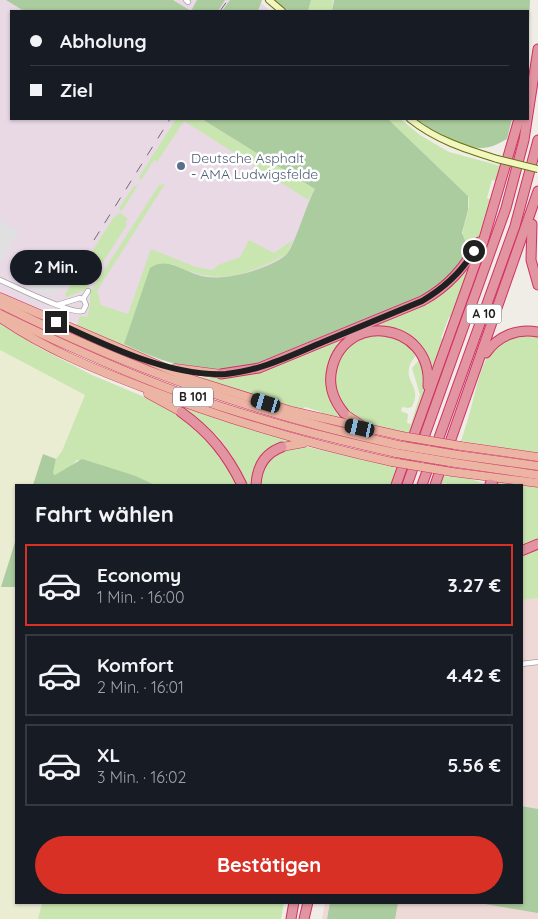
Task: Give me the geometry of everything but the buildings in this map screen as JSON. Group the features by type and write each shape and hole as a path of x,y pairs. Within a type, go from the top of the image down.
{"highway":[{"name":"A 10","path":"529,108 538,49"},
{"path":"529,85 536,63"},
{"path":"396,484 488,227 519,120"},
{"name":"A 10","path":"407,484 506,208 524,140 527,120"},
{"name":"A 10","path":"422,484 515,226 538,140"},
{"path":"538,192 530,240 531,260 538,285"},
{"path":"436,484 538,192"},
{"path":"146,360 180,369 221,374 259,368 431,296 463,268 488,227"},
{"name":"B 101","path":"0,297 192,379 253,399 376,431 538,457"},
{"name":"B 101","path":"0,304 61,335 185,386 291,420 397,449"},
{"name":"B 101","path":"0,314 125,371 184,394 289,427 538,475"},
{"name":"B 101","path":"0,318 48,347 117,378 210,412 309,442 392,462 464,474 538,483"},
{"path":"376,431 354,421 344,413 336,402 331,384 333,364 339,352 351,340 364,333 380,330 397,333 407,338 419,350 428,371 427,393 414,434"},
{"path":"476,374 485,354 497,340 514,332 538,332"},
{"path":"117,378 181,412 202,428 218,444 241,484"},
{"path":"256,484 262,462 272,452 282,447 309,442"},
{"name":"B 101","path":"457,459 538,466"},
{"path":"464,474 492,484"},
{"path":"523,549 538,544"},
{"path":"286,919 288,904"},
{"path":"291,919 294,904"},
{"path":"304,919 308,904"}],"main road":[{"path":"269,0 281,10"},
{"path":"411,120 430,134 467,150 538,169"}],"street":[{"path":"0,280 71,310 80,312 84,310 86,305 83,299"},
{"path":"83,299 88,291"},
{"path":"57,305 83,299"},
{"path":"71,310 68,304 72,300"},
{"path":"523,664 538,662"}],"shaded area":[{"path":"0,0 258,0 269,10 10,10 10,120 382,120 290,268 134,346 0,293"},
{"path":"0,220 19,232 0,264"},
{"path":"50,252 73,267 54,297 27,286"},
{"path":"538,585 538,919 322,919 325,904 523,904 523,588"}],"green space":[{"path":"6,0 173,0 189,10 22,10"},
{"path":"197,0 225,0 219,10 192,10"},
{"path":"230,0 262,0 258,10 223,10"},
{"path":"272,0 311,0 308,10 285,10"},
{"path":"311,0 333,0 332,10 308,10"},
{"path":"334,0 530,0 529,24 529,10 332,10"},
{"path":"175,120 204,120 315,189 308,200 184,121 157,162 154,160 121,212 119,208 134,186 137,186 141,180 139,177"},
{"path":"204,120 389,120 468,196 468,210 462,233 466,243 467,258 457,271 427,294 247,367 213,369 184,366 155,357 124,344 150,268 157,265 170,264 206,277 225,277 269,265 279,260 289,251 315,189"},
{"path":"389,120 401,120 420,135 449,152 501,166 496,181 492,180 487,198 491,200 477,241 467,258 463,233 468,209 468,196"},
{"path":"418,120 512,120 507,139 481,148 456,142"},
{"path":"165,184 97,291 101,305 128,314 151,249 196,267 212,270 218,265 240,257 249,240 274,253 293,240 287,254 257,268 231,276 217,277 204,275 172,264 124,344 160,360 76,327 80,316 87,317 90,306 90,292 159,185"},
{"path":"120,213 128,219 125,223 127,225 85,290 66,297 65,294 114,217"},
{"path":"472,262 454,318 449,317 441,338 446,340 432,378 428,359 408,336 358,332 329,372 347,421 320,415 321,412 305,407 302,410 196,377 220,378 253,373 435,298 458,280"},
{"path":"0,322 36,346 92,375 171,408 205,433 239,484 153,484 136,476 77,460 67,470 55,475 53,473 56,459 62,451 85,395 0,350"},
{"path":"379,334 403,339 417,354 409,368 410,378 415,390 415,400 412,407 402,407 401,411 408,414 407,423 411,424 420,395 412,368 418,361 422,361 426,391 411,433 378,428 355,418 343,405 336,388 336,369 343,351 357,340"},
{"path":"524,334 538,335 538,453 461,441 486,359 500,344 510,338"},
{"path":"0,350 85,395 62,451 56,459 43,454 33,484 15,484 15,542 1,586 15,587 15,904 42,904 38,919 0,919"},
{"path":"183,406 294,441 276,447 255,484 247,484 231,454 219,438"},
{"path":"299,446 308,447 399,468 393,484 260,484 261,476 267,463 283,451"},
{"path":"43,454 56,459 53,473 55,475 82,459 136,476 153,484 33,484"},
{"path":"442,476 468,478 486,484 446,483 439,484"},
{"path":"494,481 520,484 497,484"},
{"path":"523,484 538,486 538,540 523,546"},
{"path":"15,542 15,587 1,587"},
{"path":"538,547 538,598 523,600 523,554"},
{"path":"523,806 538,809 538,913 485,904 523,904"},
{"path":"42,904 284,904 281,919 38,919"},
{"path":"330,904 398,904 395,919 327,919"}],"railway":[{"path":"221,10 228,0"},
{"path":"94,240 169,120"}],"place":[{"name":"Deutsche Asphalt - AMA Ludwigsfelde","path":"181,166"}],"route":[{"path":"56,322 146,360 196,372 226,374 242,372 259,368 290,356 422,301 440,290 456,276 474,251"}]}
